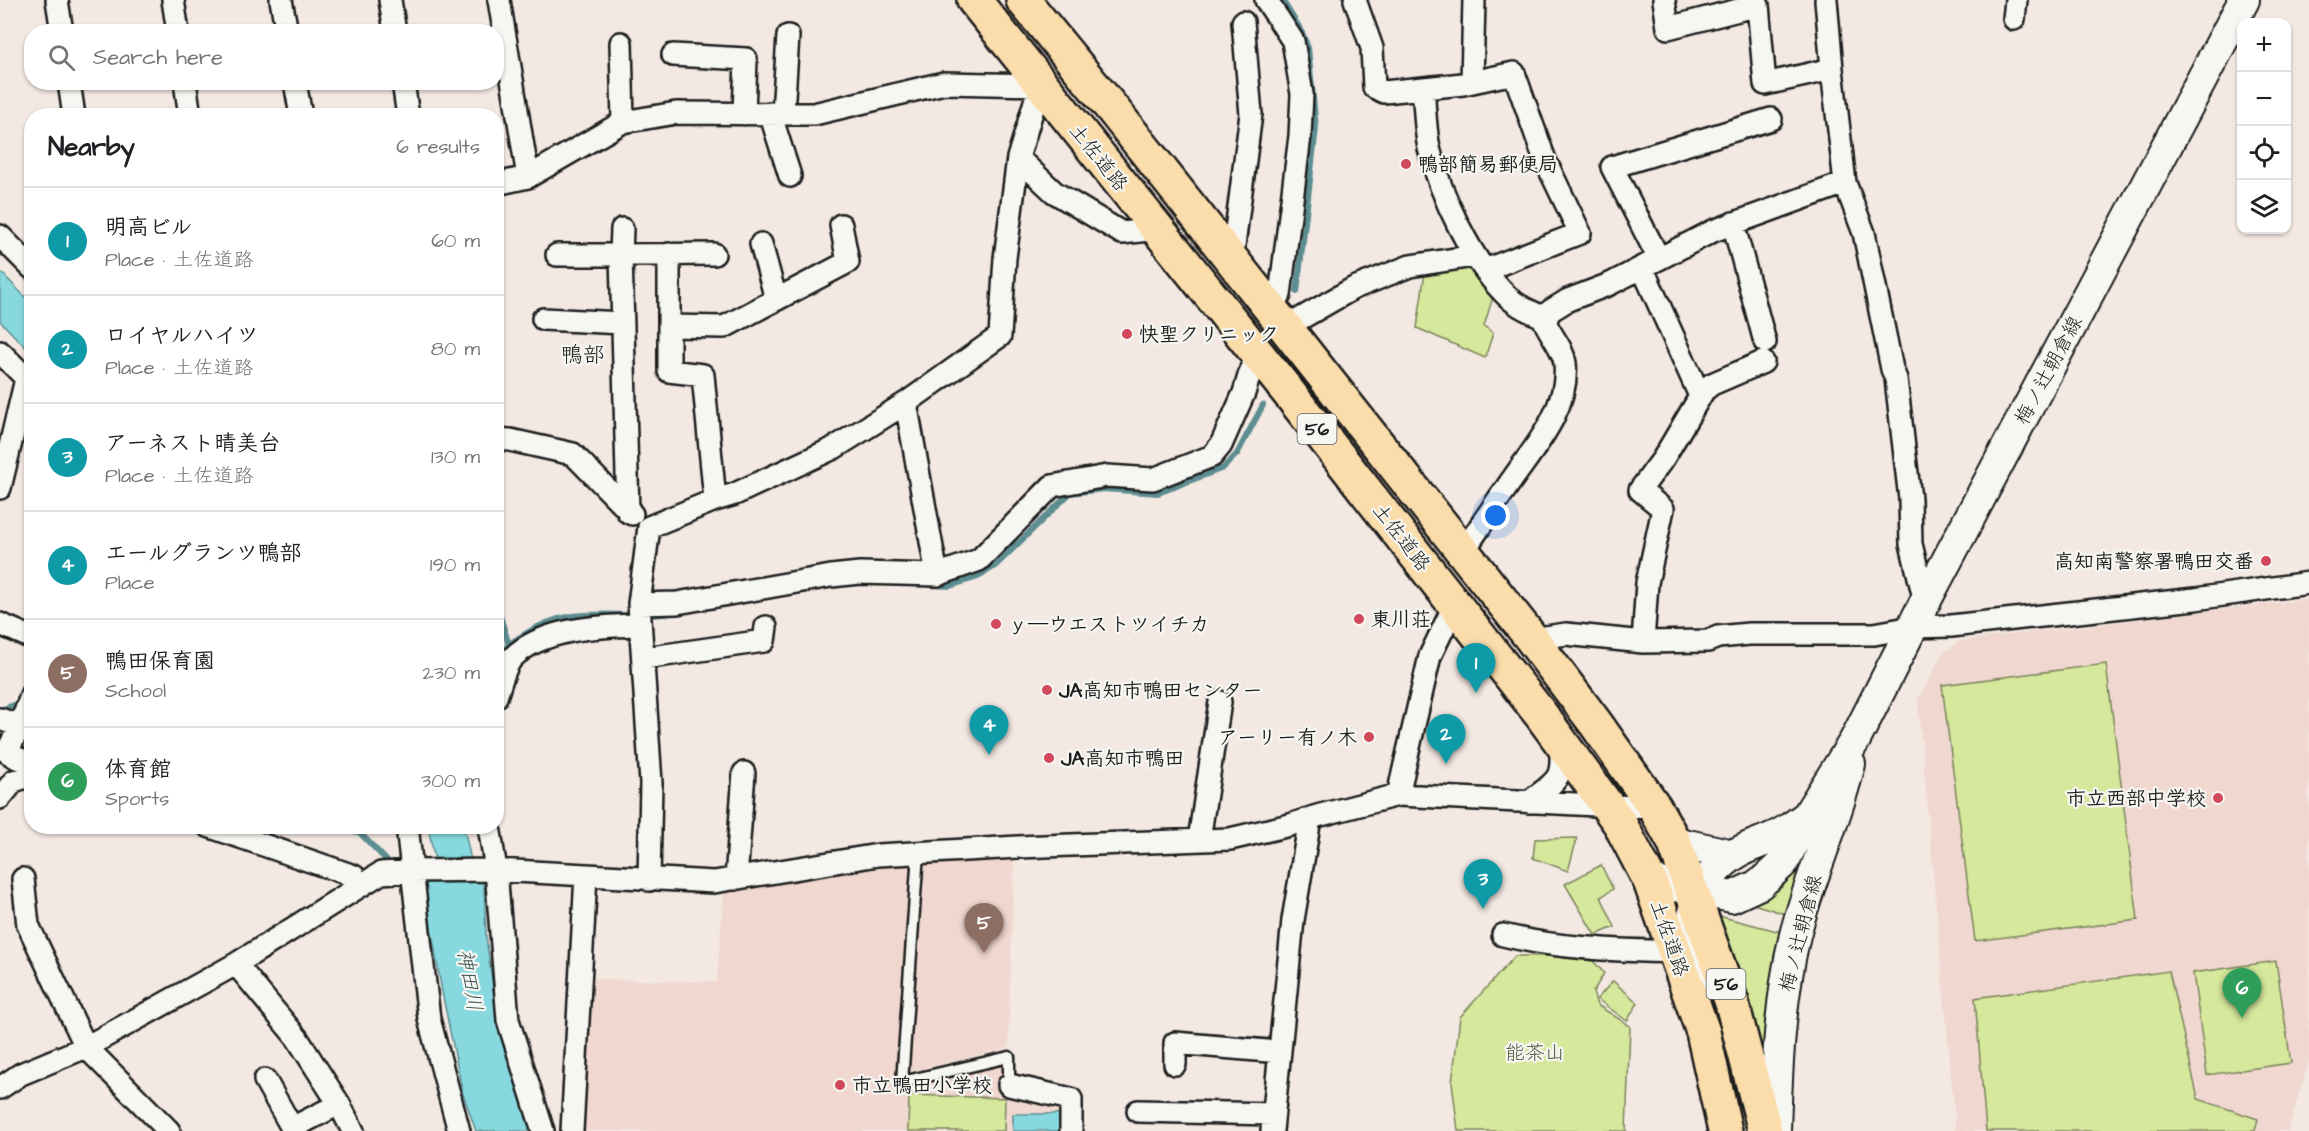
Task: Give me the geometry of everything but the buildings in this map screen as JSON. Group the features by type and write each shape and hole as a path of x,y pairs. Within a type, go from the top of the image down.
{"highway":[{"name":"土佐道路","path":"974,0 1256,352 1560,740 1588,797 1619,822 1650,881 1703,1032 1725,1131"},
{"name":"土佐道路","path":"1023,0 1114,111 1532,639 1655,808 1674,842 1696,895 1732,1003 1765,1131"}],"main road":[{"name":"梅ノ辻朝倉線","path":"1703,1032 1691,953 1691,923 1696,895 1733,855 1778,836 1807,816 1855,740 2244,0"},
{"name":"梅ノ辻朝倉線","path":"1775,1131 1776,1077 1782,1005 1795,936 1814,873 1841,803 1855,740"},
{"path":"1650,881 1696,895 1732,897 1760,884 1783,862 1807,816"},
{"path":"1674,842 1733,855"}],"street":[{"path":"57,0 61,24"},
{"path":"173,0 177,24"},
{"path":"281,0 286,24"},
{"path":"390,0 394,24"},
{"path":"499,0 503,24"},
{"path":"1266,0 1293,41 1302,94 1300,136 1280,295"},
{"path":"1286,327 1354,288 1410,266 1480,263 1580,233 1545,160 1514,73 1473,82 1384,92 1374,87 1372,48 1355,0"},
{"path":"1473,82 1474,0"},
{"path":"1664,0 1668,28 1758,4 1765,84 1832,69"},
{"path":"1826,0 1845,183 1864,233 1896,379 1910,499 1909,520 1919,615"},
{"path":"1232,261 1251,114 1243,22"},
{"path":"504,31 528,177"},
{"path":"788,36 776,113 790,176"},
{"path":"621,43 623,122"},
{"path":"673,55 746,59 744,114"},
{"path":"504,182 528,177 623,122 676,113 814,114 944,83 1040,85 1018,158 1005,258 1000,336 906,403 834,448 735,494 649,527"},
{"path":"1423,88 1429,147 1446,197 1480,263 1507,296 1527,311 1547,318"},
{"path":"70,90 73,108"},
{"path":"186,90 189,108"},
{"path":"297,90 300,108"},
{"path":"404,90 407,108"},
{"path":"1700,396 1612,167 1771,119"},
{"path":"1018,158 1054,192 1122,233 1158,229"},
{"path":"1463,552 1541,439 1559,403 1565,378 1565,361 1545,322 1550,311 1568,300 1610,284 1713,231 1845,183"},
{"path":"1643,642 1647,583 1664,509 1640,490 1664,459 1704,390 1764,352 1733,223"},
{"path":"669,326 724,327 848,262 840,225"},
{"path":"622,229 622,323 628,512"},
{"path":"0,236 24,252"},
{"path":"761,244 776,298"},
{"path":"557,255 714,254"},
{"path":"669,255 669,371 703,375 715,500"},
{"path":"543,319 622,323"},
{"path":"0,352 24,376"},
{"path":"504,676 510,660 535,642 676,603 831,576 860,573 937,575 979,560 1052,486 1107,476 1153,479 1212,456 1221,445 1244,393 1256,352"},
{"path":"0,488 24,399"},
{"path":"906,403 937,575"},
{"path":"504,440 573,454 628,512 649,527"},
{"path":"649,527 640,614 651,783 650,880"},
{"path":"1532,639 1566,634 1643,642 1708,641 1718,637 1749,634 1874,634 1919,615 1951,626 2309,583"},
{"path":"1398,795 1430,656 1455,604"},
{"path":"0,624 24,634"},
{"path":"644,658 764,641 766,627"},
{"path":"1200,840 1220,702"},
{"path":"17,713 7,752 24,761"},
{"path":"1588,797 1596,724"},
{"path":"1529,802 1559,779 1562,766 1560,740"},
{"path":"736,879 744,773"},
{"path":"0,798 14,781 24,778"},
{"path":"0,1088 21,1074 86,1047 236,964 381,873 488,870 714,882 878,855 1230,839 1398,795 1529,802 1588,797 1655,808"},
{"path":"1138,1111 1272,1122 1296,897 1310,819"},
{"path":"230,834 354,876 362,885"},
{"path":"409,834 429,1019 459,1131"},
{"path":"489,834 488,870 508,1020 543,1131"},
{"path":"572,1131 586,875"},
{"path":"23,879 28,925 86,1047 169,1131"},
{"path":"1503,935 1537,944 1675,952"},
{"path":"236,964 297,1038 339,1104 353,1131"},
{"path":"1175,1064 1175,1043 1280,1052"},
{"path":"265,1080 293,1130 339,1104"},
{"path":"1009,1085 1071,1099 1071,1131"}],"lane":[{"path":"918,853 902,1082 1009,1057 1009,1085"}],"shaded area":[{"path":"2309,599 2309,1060 2288,1131 1956,1131 1918,700 1942,654 1960,641"},
{"path":"910,860 896,1089 1002,1065 1003,1092 1065,1107 1065,1131 582,1131 592,979 717,982 724,889"},
{"path":"1014,860 1008,1048 910,1072 925,865"}],"green space":[{"path":"1470,267 1493,297 1484,326 1493,333 1485,358 1417,328 1425,272"},
{"path":"2106,664 2138,920 1975,941 1942,685"},
{"path":"1577,838 1568,871 1533,858 1535,839"},
{"path":"1805,852 1789,915 1750,903 1771,895 1784,885"},
{"path":"1601,865 1613,889 1601,897 1615,927 1595,935 1565,884"},
{"path":"1715,915 1785,933 1766,1088"},
{"name":"能茶山","path":"1515,956 1554,956 1593,961 1604,973 1593,992 1597,1005 1630,1026 1626,1131 1458,1131 1452,1082 1460,1017"},
{"path":"2276,961 2291,1063 2207,1075 2193,973"},
{"path":"2169,971 2198,1099 2258,1119 2255,1131 1986,1131 1975,998"},
{"path":"1613,981 1638,1003 1627,1021 1597,999"},
{"path":"909,1095 1005,1098 1004,1131 908,1131"}],"water":[{"path":"0,271 24,296 24,346 0,321"},
{"name":"神田川","path":"429,834 465,834 470,856 484,886 486,937 498,1024 535,1131 476,1131 463,1094 424,887 435,860"},
{"path":"1013,1114 1059,1114 1059,1131 1013,1131"}],"waterway":[{"path":"1282,0 1301,30 1308,48 1316,128 1297,292"},
{"path":"931,585 950,586 978,577 995,566 1070,493 1104,489 1158,493 1223,468 1237,454 1263,405"},
{"path":"504,651 516,639 525,634 564,618 582,615 657,615 677,612"},
{"path":"504,629 509,645"},
{"path":"0,710 14,705 22,707"},
{"path":"361,834 389,863"}],"place":[{"name":"鴨部簡易郵便局","path":"1406,164"},
{"name":"快聖クリニック","path":"1127,334"},
{"name":"高知南警察署鴨田交番","path":"2266,561"},
{"name":"東川荘","path":"1359,619"},
{"name":"ｙ―ウエストツイチカ","path":"996,624"},
{"name":"JA高知市鴨田センター","path":"1047,690"},
{"name":"明高ビル","path":"1476,693"},
{"name":"アーリー有ノ木","path":"1369,737"},
{"name":"エールグランツ鴨部","path":"989,755"},
{"name":"JA高知市鴨田","path":"1049,758"},
{"name":"ロイヤルハイツ","path":"1446,764"},
{"name":"市立西部中学校","path":"2218,798"},
{"name":"アーネスト晴美台","path":"1483,909"},
{"name":"鴨田保育園","path":"984,953"},
{"name":"体育館","path":"2242,1018"},
{"name":"市立鴨田小学校","path":"840,1085"}],"district":[{"name":"鴨部","path":"583,354"}]}
